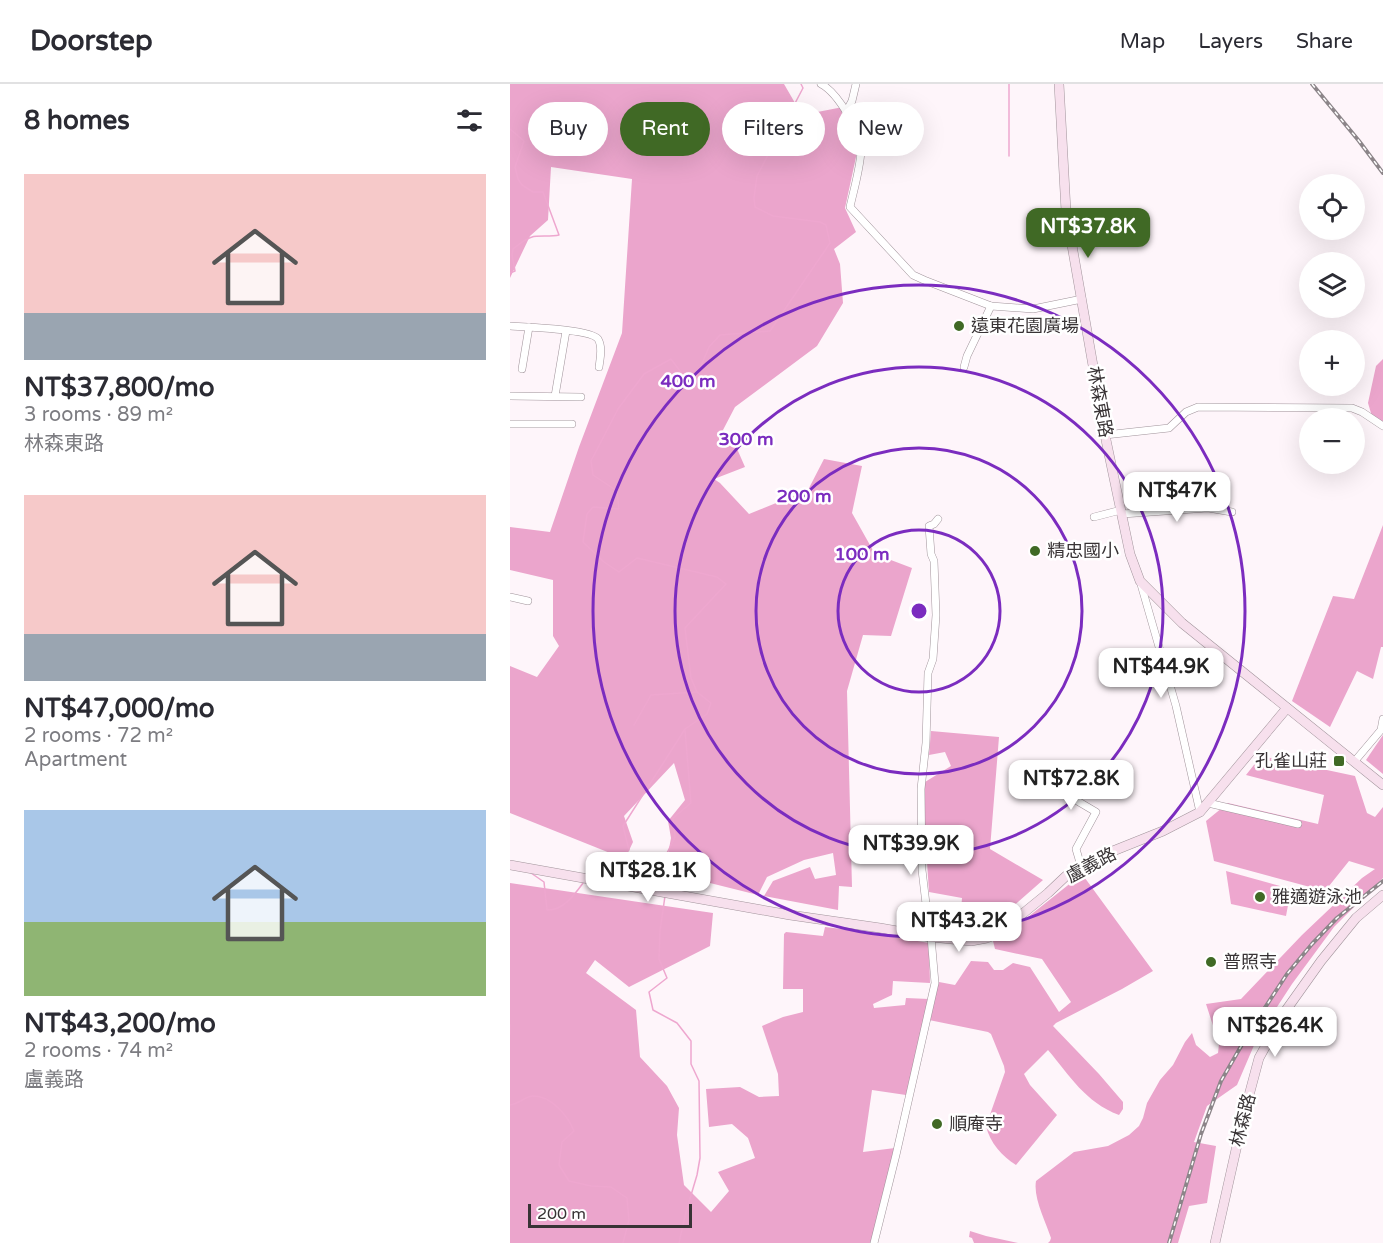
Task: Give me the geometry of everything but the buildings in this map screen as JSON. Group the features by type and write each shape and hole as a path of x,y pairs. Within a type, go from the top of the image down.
{"main road":[{"name":"林森東路","path":"1059,84 1066,211 1105,435 1130,554 1140,582 1182,623 1383,785"},
{"name":"盧義路","path":"510,865 790,915 932,937 970,941 987,938 999,933 1065,876 1103,855 1163,831 1200,812 1287,708"},
{"name":"林森路","path":"1215,1243 1259,1059 1284,1013 1321,961 1356,918 1383,895"}],"street":[{"path":"821,84 840,102"},
{"path":"851,102 856,84"},
{"path":"860,156 850,207 913,275 991,306 1033,309 1082,299"},
{"path":"964,367 991,306"},
{"path":"510,326 588,333 600,341 599,367"},
{"path":"522,369 529,327"},
{"path":"555,396 566,331"},
{"path":"510,396 581,397"},
{"path":"1105,435 1169,428 1186,412 1198,407 1352,408 1383,426"},
{"path":"510,424 572,424"},
{"path":"1094,517 1122,512 1208,508 1232,512"},
{"path":"874,1243 935,983 932,937 922,870 921,789 926,743 928,673 933,659 936,615 934,561 931,554 929,526 938,519"},
{"path":"1140,582 1176,706 1200,812"},
{"path":"510,597 528,601"},
{"path":"1354,762 1381,730 1383,718"},
{"path":"1018,766 1096,812 1076,849 1082,866"},
{"path":"1208,803 1298,824"}],"shaded area":[{"path":"510,84 784,84 794,102 722,102 722,156 825,156 825,111 837,108 837,156 856,156 845,208 856,232 834,249 840,264 843,303 817,346 735,407 723,430 738,451 745,467 714,479 749,514 808,490 824,459 862,466 852,513 875,554 912,568 891,636 863,635 847,691 852,887 839,886 838,910 764,896 773,881 810,867 815,879 836,875 833,853 804,860 767,877 758,895 665,870 671,838 668,821 685,800 674,763 624,816 633,842 625,859 510,813 510,666 537,677 559,646 553,636 553,580 510,570 510,527 550,532 622,333 632,179 551,167 548,220 530,236 510,278"},
{"path":"1383,359 1383,426 1373,420 1368,403 1376,366"},
{"path":"1383,525 1383,647 1381,647 1373,679 1357,671 1330,727 1292,701 1333,596 1354,599"},
{"path":"931,731 999,737 990,849 1043,880 993,924 969,934 934,929 933,908 961,910 962,898 929,892 925,782 951,766 945,752 929,755"},
{"path":"1383,735 1383,774 1366,760"},
{"path":"1261,756 1355,776 1367,813 1375,817 1383,807 1383,878 1334,927 1292,984 1258,1036 1237,1085 1207,1106 1194,1142 1216,1146 1207,1203 1189,1206 1178,1243 1048,1243 1051,1238 1038,1202 1036,1181 1074,1152 1108,1146 1129,1135 1139,1126 1147,1103 1160,1080 1173,1065 1192,1033 1196,1045 1210,1057 1218,1053 1219,1044 1206,1004 1241,999 1302,935 1362,878 1375,869 1349,861 1325,891 1214,861 1206,821 1228,803 1318,824 1324,795 1246,775"},
{"name":"雅適遊泳池","path":"1226,871 1291,889 1286,916 1231,904"},
{"path":"1082,874 1153,971 1053,1026 1123,1102 1123,1109 1119,1115 1107,1110 1087,1096 1048,1050 1024,1074 1030,1085 1057,1115 1016,1165 997,1148 986,1126 1005,1072 991,1034 929,1020 939,982 955,985 971,961 988,962 994,970 1003,970 1013,963 1030,967 1059,1012 1071,1002 1042,959 995,949 993,941 1009,932"},
{"path":"510,883 713,913 710,946 629,987 595,960 586,973 636,1010 640,1057 667,1086 679,1108 677,1135 684,1185 711,1212 729,1191 718,1172 755,1158 748,1138 732,1124 709,1127 706,1089 740,1087 759,1097 779,1096 778,1074 762,1026 803,1012 803,989 783,989 784,934 786,932 823,936 825,927 929,943 930,983 893,981 892,995 873,1004 874,1008 905,1005 906,998 929,999 906,1095 872,1090 863,1152 895,1148 871,1243 510,1243"},
{"path":"970,1231 1018,1243 974,1243 969,1237"}],"waterway":[{"path":"590,874 592,870 613,862 629,850 623,826 685,729 707,714 711,703 697,692 691,678 685,628 726,584 717,577 637,558 619,572 604,562 583,542 587,514 593,507 619,509 617,491 593,475 591,461 618,409 644,374 671,359 683,375 696,378 709,347 720,335 770,331 830,243 826,225 820,222 773,216 755,207 757,176 803,88 801,84"},
{"path":"1009,84 1009,156"},
{"path":"510,129 524,141 515,167 518,179 522,185 533,192 543,192 559,235 534,236 518,245 513,249 512,255 515,271 510,273"},
{"path":"634,725 651,695 696,692"},
{"path":"666,888 665,857 675,837 673,818 691,803 685,730"},
{"path":"531,873 544,882 547,910 563,905 583,883"},
{"path":"665,896 659,959 667,978 649,992 653,1010 677,1023 691,1041 691,1064 699,1081 700,1158 679,1243"},
{"path":"510,1025 510,1034"},
{"path":"510,1105 532,1096 539,1097 558,1107 568,1119 574,1131 562,1142 559,1165 569,1181 591,1186 611,1187 627,1198 629,1220 623,1243"}],"railway":[{"path":"1312,84 1383,173"},
{"path":"1169,1243 1201,1134 1221,1081 1251,1029 1287,974 1312,944 1337,918 1383,881"}],"place":[{"name":"遠東花園廣場","path":"959,326"},
{"name":"精忠國小","path":"1035,551"},
{"name":"孔雀山莊","path":"1339,761"},
{"name":"雅適遊泳池","path":"1260,897"},
{"name":"普照寺","path":"1211,962"},
{"name":"順庵寺","path":"937,1124"}]}
